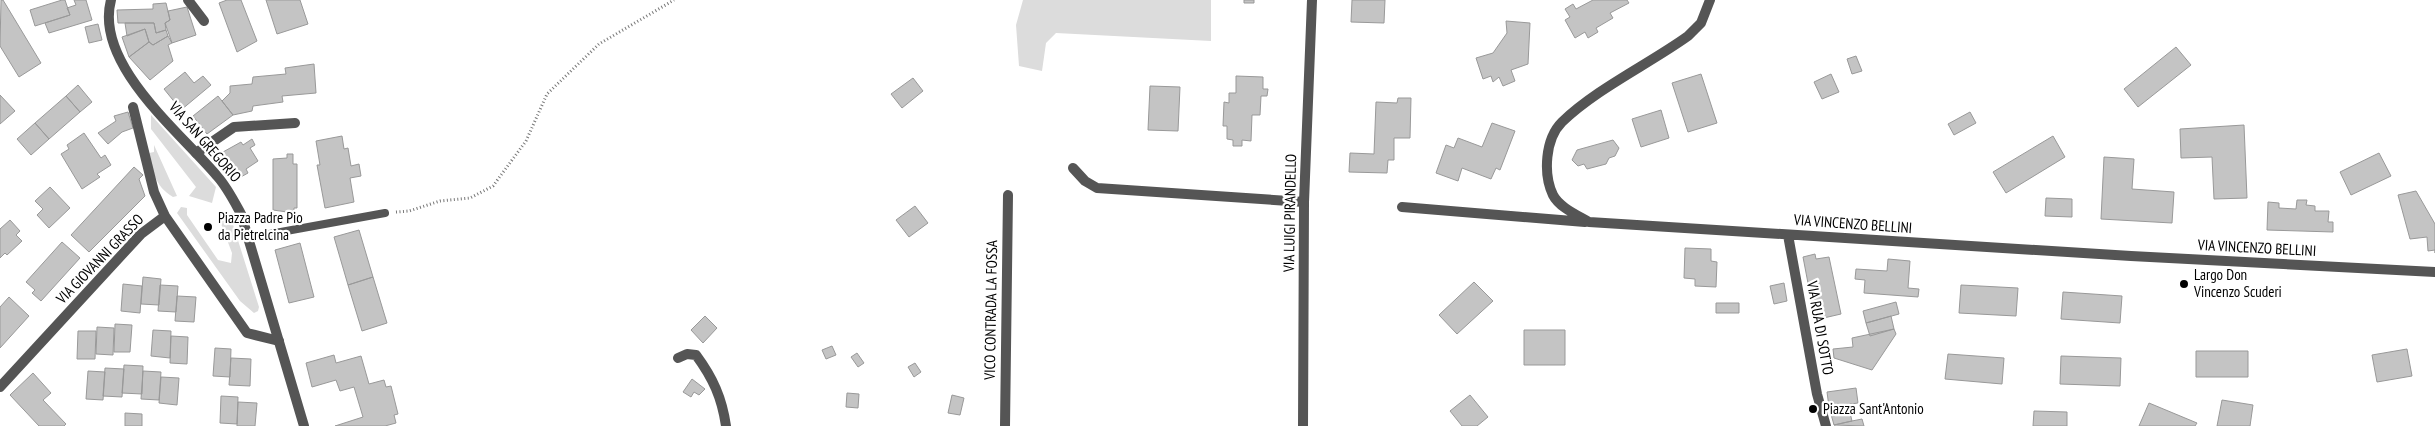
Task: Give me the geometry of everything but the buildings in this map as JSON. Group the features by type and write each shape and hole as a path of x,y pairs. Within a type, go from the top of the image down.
{"street":[{"name":"VIA SAN GREGORIO","path":"111,0 108,10 110,31 116,52 147,99 218,177 233,198 248,238 304,426"},
{"path":"188,0 204,21"},
{"name":"VIA LUIGI PIRANDELLO","path":"1303,426 1304,202 1312,0"},
{"name":"VIA VINCENZO BELLINI","path":"1710,0 1701,23 1688,36 1593,98 1560,123 1550,141 1547,172 1553,196 1565,208 1589,222 2435,272"},
{"path":"133,107 154,192 164,216"},
{"path":"196,152 234,127 295,123"},
{"path":"1073,168 1085,181 1097,188 1304,202"},
{"name":"VICO CONTRADA LA FOSSA","path":"1005,426 1008,195"},
{"path":"1402,207 1589,222"},
{"name":"VIA GIOVANNI GRASSO","path":"0,387 141,234 164,216 247,333 279,341"},
{"name":"VIA RUA DI SOTTO","path":"1788,235 1817,394 1826,426"},
{"path":"678,358 687,354 696,355 719,392 726,426"}],"lane":[{"path":"248,238 385,213"}],"path":[{"path":"385,213 409,211 440,201 470,198 492,186 526,141 547,94 599,44 674,0"}],"shaded area":[{"path":"1023,0 1211,0 1211,41 1056,33 1046,43 1042,71 1019,66 1016,25"},
{"path":"151,115 216,187 212,203 189,196 196,187 151,129"},
{"path":"154,145 177,196 173,197 158,183 149,153 154,152"},
{"path":"181,207 187,208 187,215 218,260 231,263 232,253 217,213 230,215 259,307 258,311 254,313 240,301 177,213"}],"place":[{"name":"Piazza Padre Pio da Pietrelcina","path":"208,227"},
{"name":"Largo Don Vincenzo Scuderi","path":"2184,284"},
{"name":"Piazza Sant'Antonio","path":"1813,409"}]}
